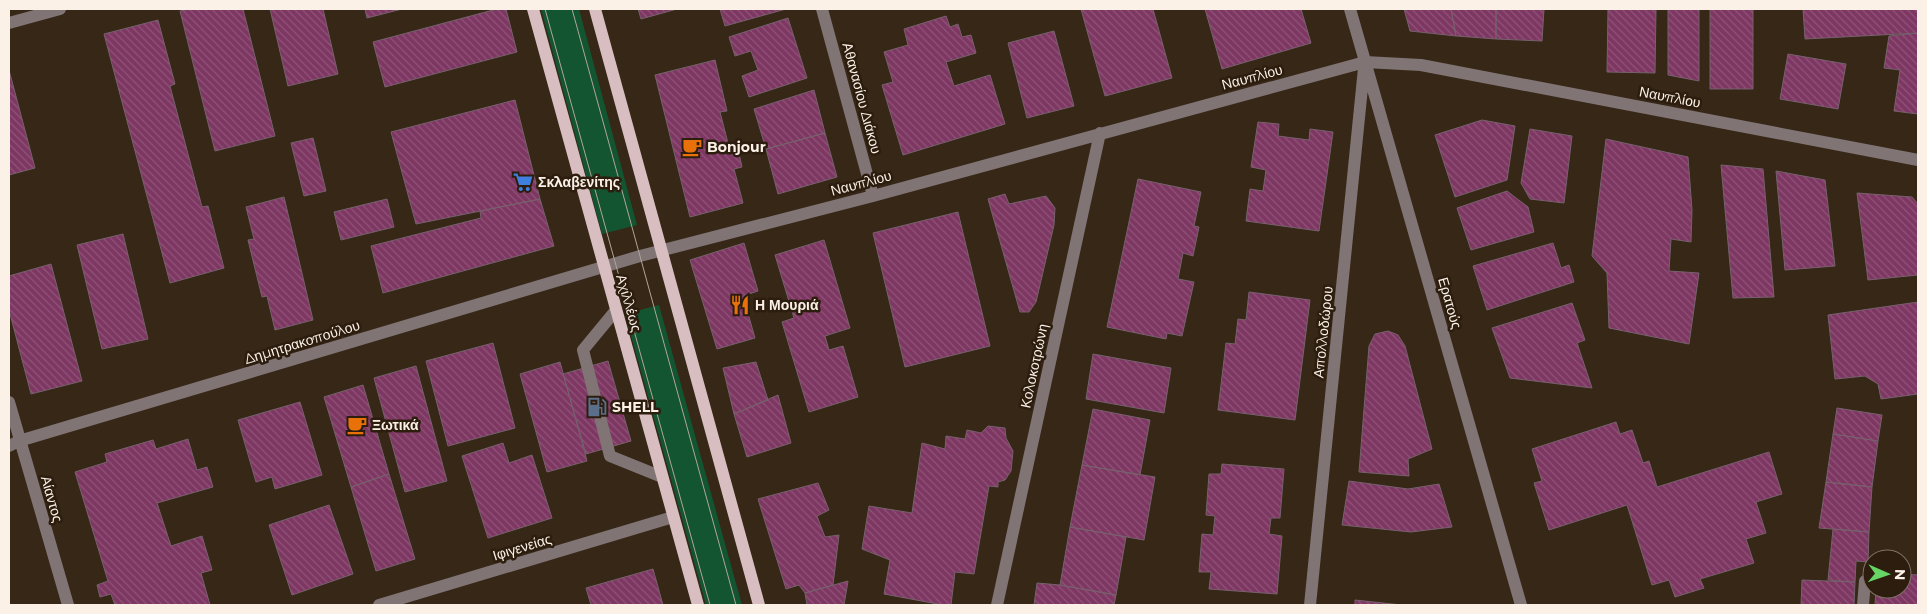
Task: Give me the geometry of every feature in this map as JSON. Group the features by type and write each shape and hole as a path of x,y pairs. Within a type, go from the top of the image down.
{"main road":[{"name":"Αχιλλέως","path":"533,9 698,605"},
{"path":"595,9 759,605"}],"street":[{"path":"9,23 60,9"},
{"name":"Αθανασίου Διάκου","path":"822,9 873,196"},
{"name":"Ερατούς","path":"1350,9 1521,605"},
{"name":"Ναυπλίου","path":"604,267 661,250 873,196 1365,62 1421,65 1918,160"},
{"name":"Απολλοδώρου","path":"1310,605 1365,62"},
{"name":"Κολοκοτρώνη","path":"997,605 1100,133"},
{"name":"Δημητρακοπούλου","path":"14,444 604,267"},
{"path":"616,310 584,350 610,456 662,477"},
{"name":"Αίαντος","path":"9,402 14,444 68,605"},
{"name":"Ιφιγενείας","path":"379,605 673,517"}],"green space":[{"path":"541,9 579,9 637,225 602,234"},
{"path":"659,305 742,605 706,605 625,314"}],"building":[{"path":"190,9 243,9 275,136 215,151 180,11"},
{"path":"270,9 323,9 338,74 288,86"},
{"path":"365,9 402,9 367,18"},
{"path":"497,9 506,9 517,52 385,87 373,42"},
{"path":"638,9 677,9 641,19"},
{"path":"720,9 786,9 725,26"},
{"path":"1081,9 1153,9 1172,78 1105,96"},
{"path":"1205,9 1301,9 1311,43 1222,69"},
{"path":"1404,9 1451,9 1456,36 1410,31"},
{"path":"1451,9 1496,9 1496,39 1456,36"},
{"path":"1496,9 1544,9 1542,41 1496,39"},
{"path":"1608,9 1656,9 1655,73 1607,72"},
{"path":"1668,9 1699,9 1699,81 1668,75"},
{"path":"1710,9 1753,9 1753,89 1710,89"},
{"path":"1803,9 1918,9 1918,33 1805,39"},
{"path":"946,16 950,27 958,24 962,37 971,35 976,53 946,62 954,86 990,75 1005,124 903,155 882,85 893,82 884,52 908,45 904,29"},
{"path":"788,18 807,78 749,97 742,76 758,70 751,51 735,56 729,37"},
{"path":"158,20 175,84 170,86 202,207 208,206 224,268 170,283 104,34"},
{"path":"1054,31 1074,106 1027,118 1008,43"},
{"path":"1918,33 1918,114 1894,111 1900,70 1884,68 1889,36"},
{"path":"1788,54 1846,64 1838,109 1780,99"},
{"path":"715,60 727,111 720,112 730,151 738,149 742,167 734,169 743,203 690,217 655,75"},
{"path":"9,70 35,168 9,175"},
{"path":"814,90 825,133 766,149 754,109"},
{"path":"515,100 540,199 416,224 391,132"},
{"path":"1482,120 1515,126 1507,180 1455,197 1435,135"},
{"path":"1258,122 1279,124 1278,136 1309,140 1310,129 1333,132 1319,231 1246,221 1250,189 1263,191 1266,170 1251,167"},
{"path":"1530,129 1572,136 1564,203 1530,199 1521,183"},
{"path":"825,133 837,177 778,194 766,149"},
{"path":"313,138 326,191 304,196 291,143"},
{"path":"1606,139 1688,157 1692,210 1691,242 1671,239 1669,271 1699,273 1689,344 1609,328 1607,273 1592,256"},
{"path":"1721,165 1763,169 1774,297 1733,298"},
{"path":"1776,171 1825,180 1835,266 1785,270"},
{"path":"1138,179 1201,192 1194,226 1199,227 1193,256 1183,253 1178,279 1194,282 1182,336 1167,333 1166,339 1107,327"},
{"path":"1507,191 1528,207 1534,232 1471,250 1457,208"},
{"path":"1857,193 1912,197 1918,204 1918,275 1868,280"},
{"path":"1005,194 1009,204 1046,196 1055,208 1054,225 1036,302 1029,312 1020,312 988,199"},
{"path":"284,197 313,320 275,330 267,296 262,297 248,240 254,239 246,207"},
{"path":"387,199 394,227 341,240 334,212"},
{"path":"540,199 554,246 383,293 371,246 481,218 480,211"},
{"path":"958,212 990,346 905,367 873,233"},
{"path":"123,234 148,339 102,349 77,245"},
{"path":"824,240 850,328 825,336 829,350 843,346 858,397 809,412 782,322 794,318 775,255"},
{"path":"744,243 758,291 743,296 755,338 717,349 690,260"},
{"path":"1553,243 1561,268 1569,265 1574,282 1487,310 1473,266"},
{"path":"51,264 82,381 31,394 9,310 9,276"},
{"path":"1249,292 1310,300 1295,420 1218,410 1226,343 1235,344 1238,319 1246,320"},
{"path":"1918,302 1918,394 1881,399 1878,384 1865,376 1835,379 1828,315"},
{"path":"1572,303 1585,340 1577,343 1592,388 1510,378 1492,328"},
{"path":"1388,331 1398,335 1405,346 1432,449 1408,459 1409,476 1359,472 1369,346 1375,334"},
{"path":"493,343 515,428 448,446 426,361"},
{"path":"1093,354 1171,368 1164,413 1086,399"},
{"name":"SHELL","path":"608,361 631,441 586,454 563,374"},
{"path":"560,362 587,461 547,472 520,374"},
{"path":"756,362 768,400 734,414 723,368"},
{"path":"416,366 447,481 405,492 374,378"},
{"path":"363,385 389,474 351,487 324,397"},
{"path":"778,395 791,443 747,457 734,414"},
{"path":"300,402 322,475 275,489 272,477 256,482 238,420"},
{"path":"1837,408 1882,415 1878,441 1833,434"},
{"path":"1093,409 1150,420 1140,475 1082,465"},
{"path":"1616,422 1620,434 1632,430 1643,463 1649,461 1657,487 1769,452 1782,494 1756,502 1766,533 1746,539 1754,563 1700,579 1704,588 1675,597 1669,580 1652,585 1627,505 1549,530 1534,483 1542,481 1532,449"},
{"path":"988,426 1005,428 1006,438 1013,451 1011,471 1005,480 998,482 998,487 989,486 974,574 955,572 951,605 884,594 890,560 862,549 869,506 912,513 922,443 945,449 946,436 965,439 967,430 981,433"},
{"path":"1833,434 1878,441 1872,487 1826,482"},
{"path":"188,439 197,470 207,467 213,487 157,503 171,546 202,536 212,570 201,573 210,605 115,605 111,594 100,597 97,585 108,581 75,472 107,462 105,454 153,440 156,449"},
{"path":"503,443 509,463 532,455 552,518 488,538 462,456"},
{"path":"1222,464 1284,469 1280,518 1271,518 1269,534 1282,536 1277,594 1209,589 1211,572 1199,572 1202,534 1213,535 1215,516 1206,515 1209,474 1221,474"},
{"path":"1082,465 1155,477 1144,540 1070,527"},
{"path":"389,474 415,559 376,571 351,487"},
{"path":"1349,481 1408,489 1439,484 1452,527 1411,532 1342,525"},
{"path":"1826,482 1872,487 1869,532 1819,528"},
{"path":"818,483 829,510 817,516 825,537 839,535 833,585 805,593 799,585 786,589 758,499"},
{"path":"329,505 353,574 292,595 269,525"},
{"path":"1070,527 1126,537 1116,595 1060,585"},
{"path":"1833,529 1869,532 1868,549 1862,549 1862,562 1856,561 1855,582 1828,580"},
{"path":"653,569 663,605 591,605 586,588"},
{"path":"1912,575 1918,575 1918,605 1875,605 1875,599 1912,599"},
{"path":"1802,580 1855,582 1854,605 1801,605"},
{"path":"848,581 844,605 807,605 805,593"},
{"path":"1037,583 1116,595 1114,605 1034,605"},
{"path":"1355,600 1402,605 1355,605"}],"tram line":[{"path":"545,9 710,605"},
{"path":"572,9 736,605"}],"place":[{"name":"Bonjour","path":"692,147"},
{"name":"Σκλαβενίτης","path":"523,182"},
{"name":"Η Μουριά","path":"740,305"},
{"name":"SHELL","path":"597,407"},
{"name":"Ξωτικά","path":"357,425"}]}
